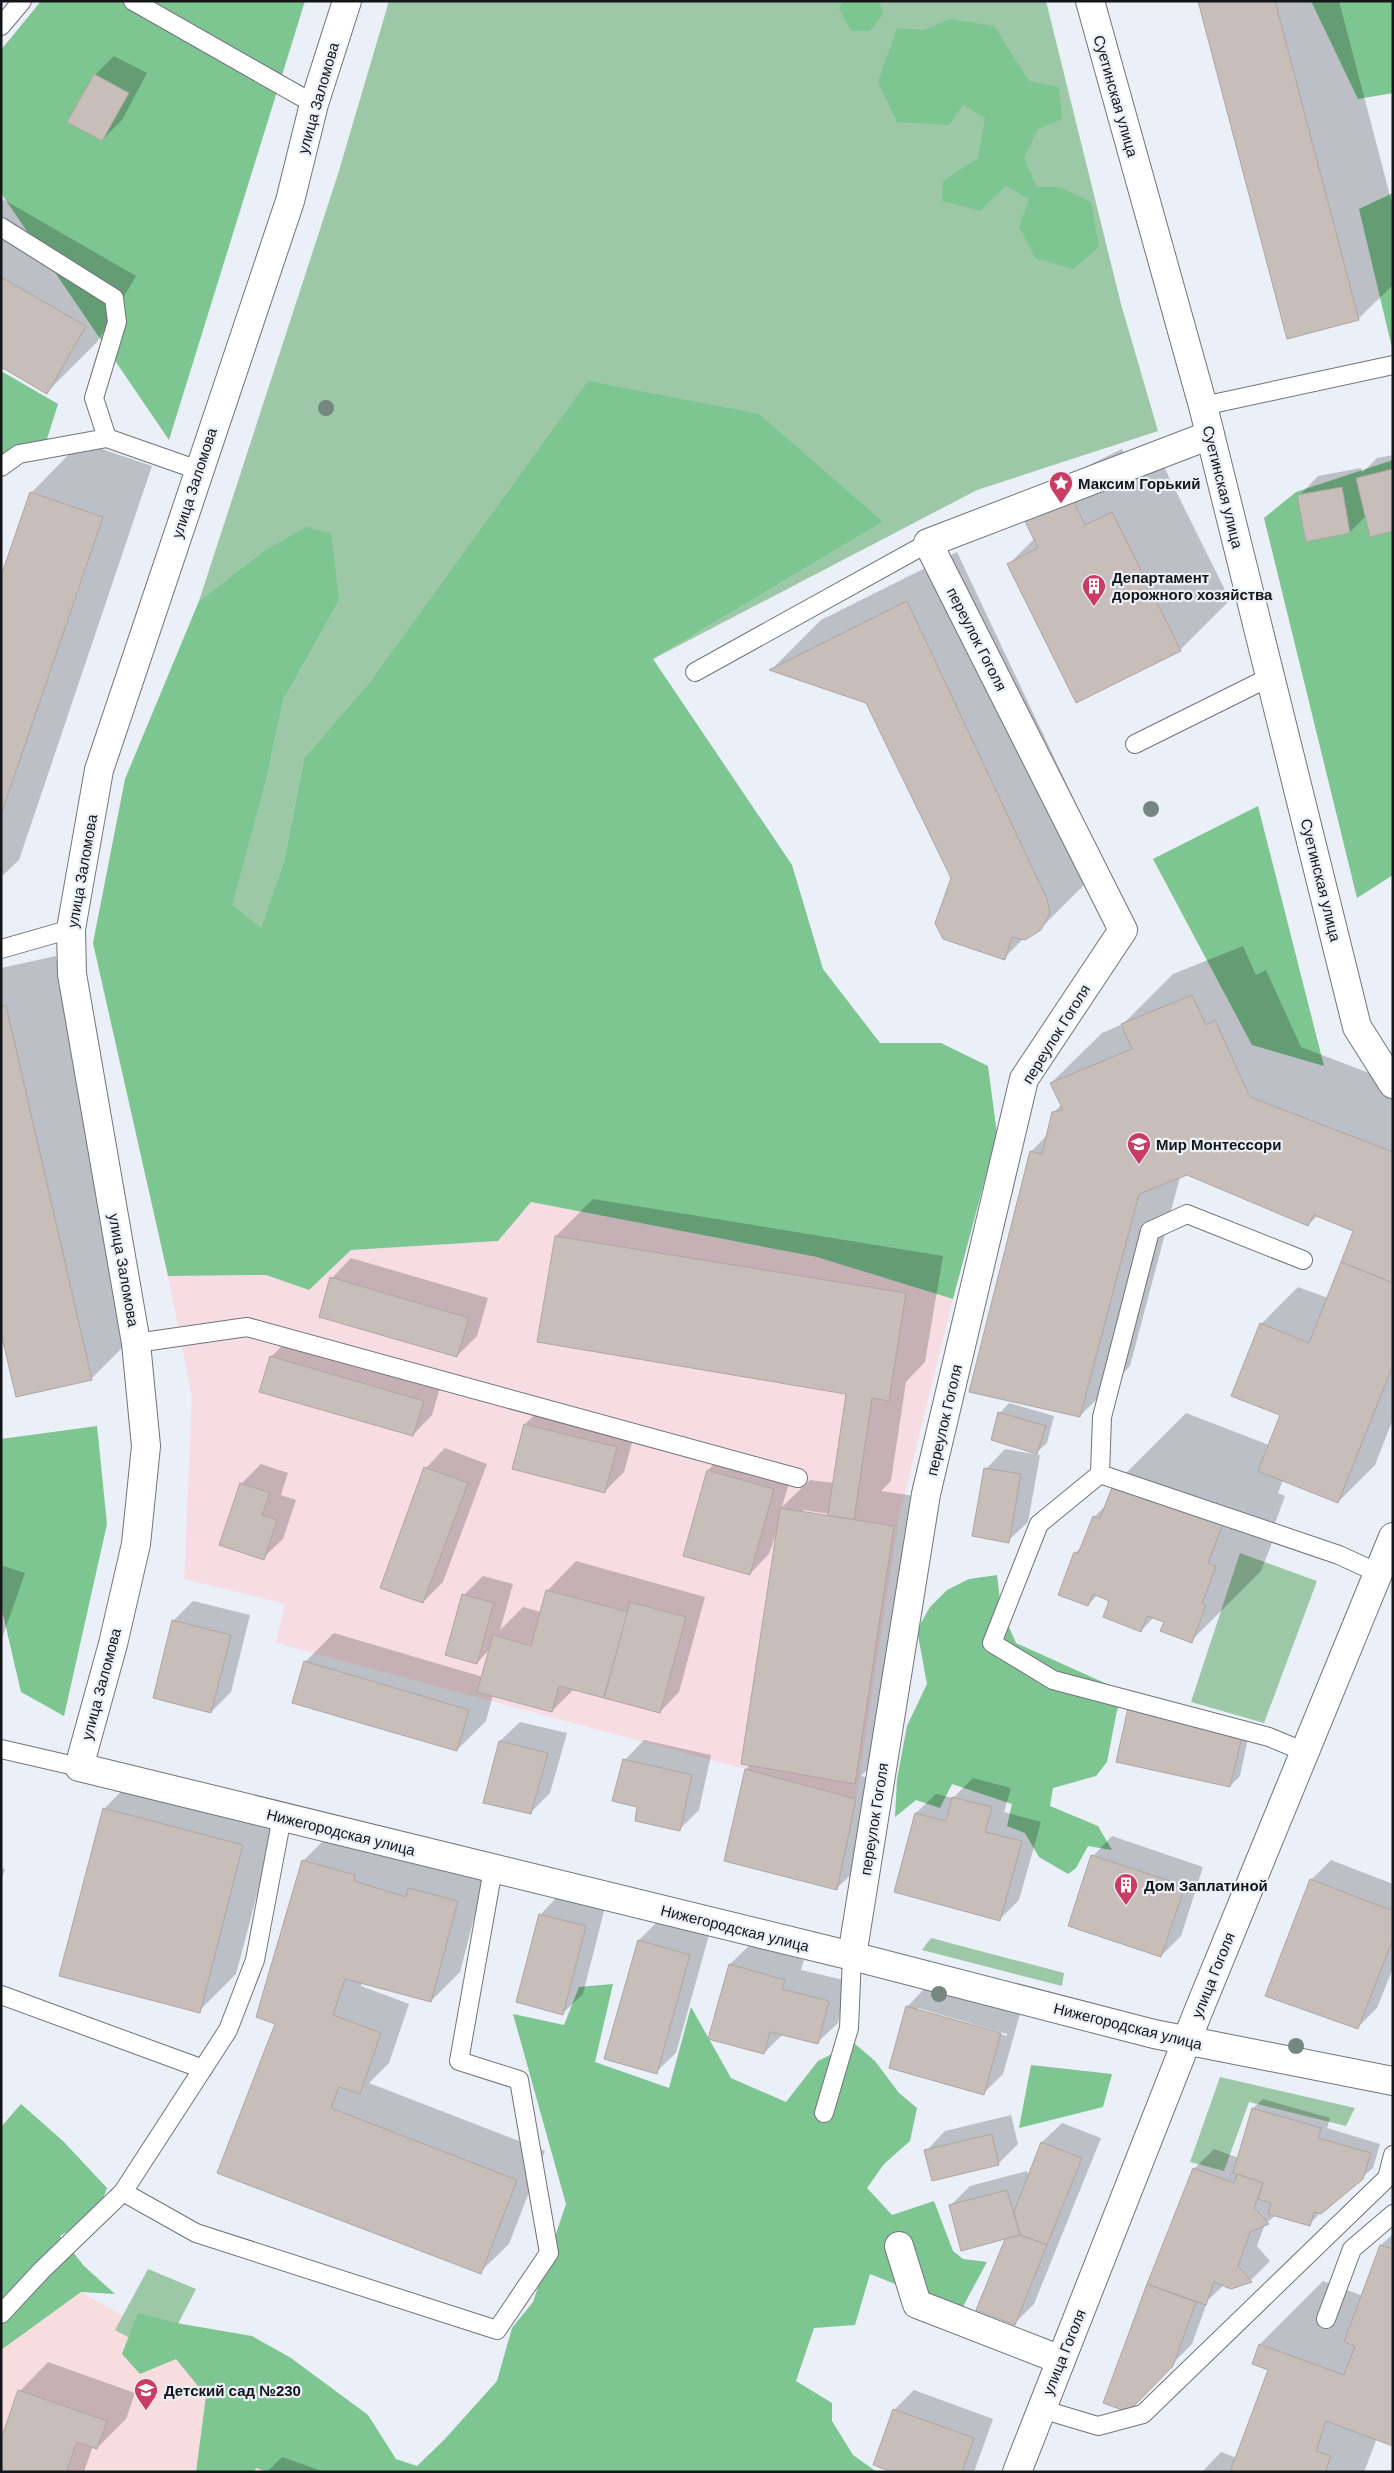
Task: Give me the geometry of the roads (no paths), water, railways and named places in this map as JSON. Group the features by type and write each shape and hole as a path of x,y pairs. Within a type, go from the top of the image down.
{"street":[{"name":"Суетинская улица","path":"1090,1 1203,406 1357,1027 1393,1084"},
{"name":"улица Заломова","path":"78,1767 113,1644 136,1544 146,1446 136,1343 72,974 71,929 99,770 198,470 290,201 340,5"},
{"path":"928,543 1210,435"},
{"name":"переулок Гоголя","path":"852,1956 926,1494 1024,1079 1123,930 928,543"},
{"name":"улица Гоголя","path":"1017,2472 1187,2041 1393,1537"},
{"name":"Нижегородская улица","path":"78,1767 852,1956 1187,2041 1393,2081"},
{"path":"899,2246 916,2304 1061,2360"}],"lane":[{"path":"1,26 22,1"},
{"path":"133,1 314,104"},
{"path":"1,227 106,291 114,298 117,322 94,398 106,438"},
{"path":"1203,406 1393,365"},
{"path":"1,467 19,454 106,438 198,470"},
{"path":"695,672 928,543"},
{"path":"1135,744 1270,677"},
{"path":"1,949 71,929"},
{"path":"1302,1260 1187,1214 1150,1231 1102,1417 1100,1474 1039,1524 992,1643 1053,1680 1269,1736 1305,1752"},
{"path":"136,1343 247,1327 798,1478"},
{"path":"1100,1474 1339,1555 1378,1573"},
{"path":"1,1749 78,1767"},
{"path":"1,2314 42,2270 123,2192 228,2030 255,1960 282,1818"},
{"path":"123,2192 196,2233 497,2330 549,2253 519,2080 459,2061 493,1869"},
{"path":"824,2113 849,2028 852,1956"},
{"path":"1,1995 203,2069"},
{"path":"1041,2409 1098,2426 1143,2414 1387,2178 1393,2155"},
{"path":"1326,2319 1352,2249 1393,2214"}],"place":[{"name":"Максим Горький","path":"1061,504"},
{"name":"Департамент дорожного хозяйства","path":"1094,607"},
{"name":"Мир Монтессори","path":"1139,1165"},
{"name":"Дом Заплатиной","path":"1126,1906"},
{"name":"Детский сад №230","path":"146,2411"}]}
